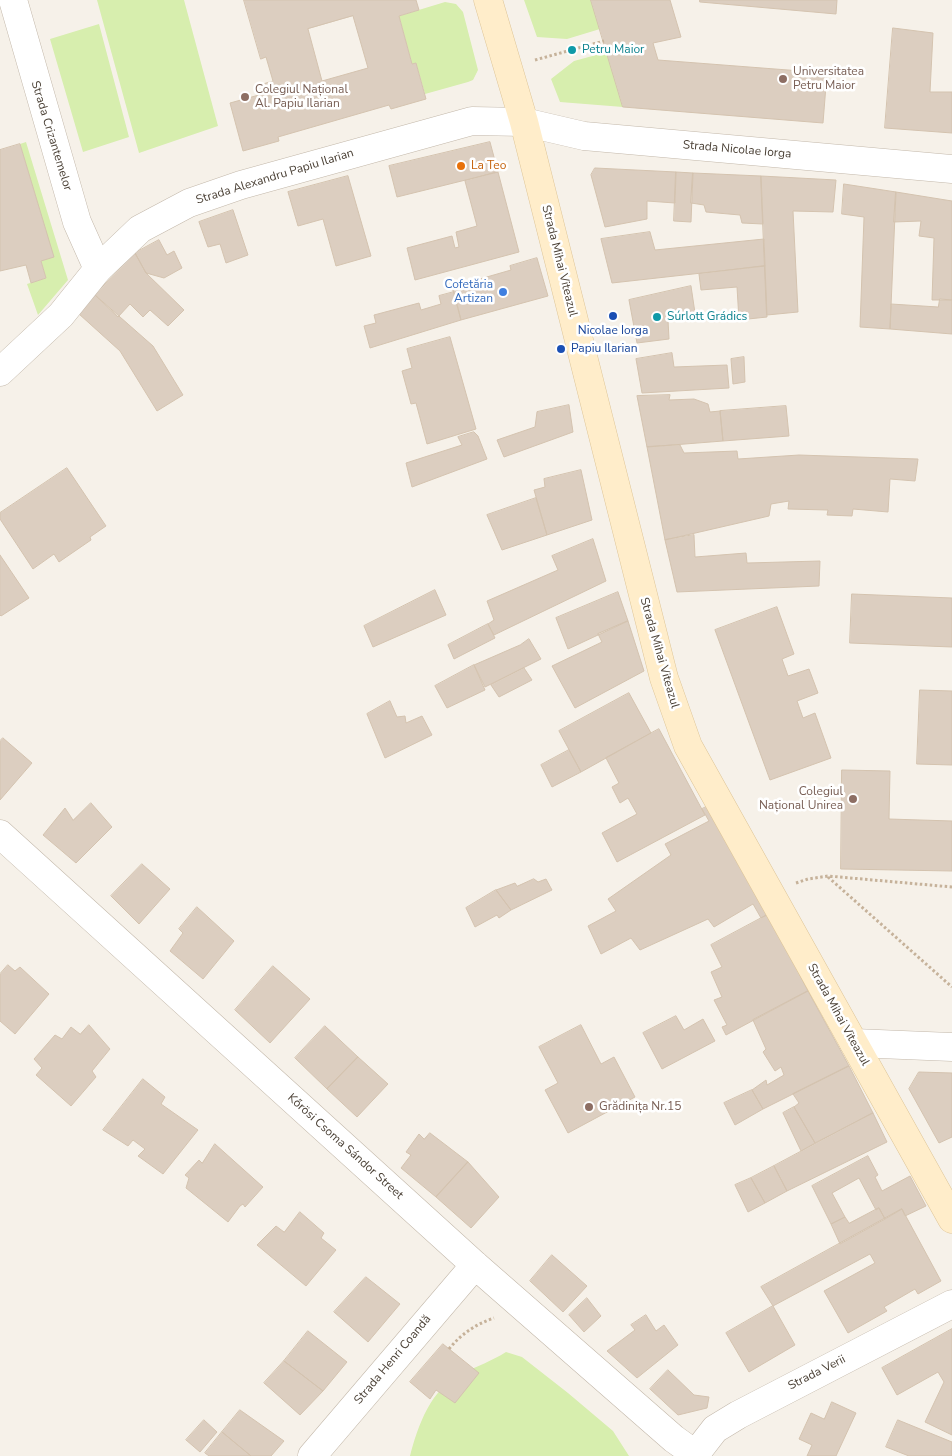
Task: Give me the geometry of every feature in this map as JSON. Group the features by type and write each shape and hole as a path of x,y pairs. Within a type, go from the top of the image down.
{"main road":[{"name":"Strada Mihai Viteazul","path":"488,0 524,122 664,678 688,746 952,1218"}],"street":[{"name":"Strada Crizantemelor","path":"13,0 77,222 98,269"},
{"name":"Strada Alexandru Papiu Ilarian","path":"0,372 61,315 98,269 140,229 188,203 241,185 472,121 524,122"},
{"name":"Strada Nicolae Iorga","path":"524,122 584,136 952,169"},
{"name":"Kőrösi Csoma Sándor Street","path":"0,834 475,1265 694,1455"},
{"path":"854,1043 952,1048"},
{"name":"Strada Henri Coandă","path":"312,1456 475,1265"},
{"name":"Strada Verii","path":"694,1455 715,1429 738,1415 952,1304"}],"path":[{"path":"529,62 604,41"},
{"path":"828,876 952,987"},
{"path":"791,885 808,879 828,876 952,887"},
{"path":"449,1349 457,1339 480,1323 496,1318"}],"green space":[{"path":"97,0 184,0 218,126 139,153"},
{"path":"524,0 591,0 600,29 567,39 537,37"},
{"path":"445,2 456,4 463,12 478,70 473,80 425,94 416,63 412,64 399,16"},
{"path":"99,24 129,137 83,152 50,39"},
{"path":"607,52 623,107 560,102 551,79 574,61"},
{"path":"26,142 68,280 38,315 27,284 46,278 41,261 46,232 20,144"},
{"path":"506,1352 522,1357 613,1431 629,1456 410,1456 417,1432 427,1409 442,1389 461,1374"}],"building":[{"path":"244,0 416,0 419,10 399,16 412,64 416,63 426,99 391,109 389,105 278,137 279,141 243,151 230,103 266,93 263,84 273,81 266,57 261,59","holes":["353,16 368,68 322,81 308,29"]},
{"path":"591,0 670,0 681,37 653,43 658,60 827,73 823,123 623,107"},
{"path":"700,0 837,0 836,14 700,2"},
{"path":"893,28 933,33 930,92 952,92 952,133 885,128"},
{"path":"490,142 498,172 397,197 389,166"},
{"path":"20,144 54,257 41,261 46,278 31,283 26,265 0,271 0,150"},
{"path":"595,168 676,172 675,203 647,201 647,219 605,227 591,175"},
{"path":"498,172 519,252 415,280 407,248 452,236 455,248 459,247 456,232 477,226 465,181"},
{"path":"676,172 693,173 691,222 674,221"},
{"path":"693,173 761,176 763,224 742,223 740,215 706,212 704,205 691,203"},
{"path":"348,176 371,256 336,266 323,219 298,226 288,192"},
{"path":"761,176 836,180 833,212 793,211 798,312 767,315"},
{"path":"844,184 896,192 890,329 860,327 864,217 842,214"},
{"path":"896,192 952,201 952,300 932,300 934,238 919,236 921,221 894,222"},
{"path":"233,210 248,255 226,263 220,244 208,247 199,222"},
{"path":"650,232 655,250 764,239 765,266 612,283 601,239"},
{"path":"159,240 167,255 174,251 182,268 164,278 146,273 135,253"},
{"path":"135,253 146,273 184,310 168,326 150,310 143,317 130,304 118,317 95,295"},
{"path":"537,258 548,296 461,320 452,287 511,270 510,266"},
{"path":"765,266 767,317 739,320 737,287 701,290 699,274"},
{"name":"Súrlott Grádics","path":"691,286 695,313 668,320 669,339 637,343 629,300"},
{"path":"454,292 461,320 370,348 364,326 376,323 374,315 419,303 421,310 441,304 439,296"},
{"path":"95,295 153,346 183,395 157,411 120,351 79,314"},
{"path":"940,299 952,300 952,334 890,329 891,304 938,307"},
{"path":"450,337 476,429 427,444 416,403 411,404 402,371 412,368 407,349"},
{"path":"672,353 674,367 727,365 729,388 642,393 636,359"},
{"path":"744,357 745,382 733,384 731,359"},
{"path":"670,395 669,400 694,399 708,404 710,412 720,411 723,441 647,447 637,396"},
{"path":"569,405 573,432 504,457 497,440 535,427 537,412"},
{"path":"786,406 789,436 723,441 720,411"},
{"path":"474,432 478,436 487,459 412,487 406,463 462,445 458,437"},
{"path":"680,445 684,453 737,451 738,459 799,455 918,459 915,481 890,479 888,512 853,509 852,516 827,515 828,510 788,509 789,501 771,504 769,516 665,540 647,447"},
{"path":"67,468 106,526 90,537 91,540 59,562 54,554 33,569 0,519 0,513"},
{"path":"581,470 592,520 547,535 534,490 545,487 544,479"},
{"path":"536,498 547,535 502,550 487,515"},
{"path":"694,535 695,557 746,553 747,563 820,561 819,586 677,592 665,540"},
{"path":"593,539 606,581 494,635 488,624 494,620 487,601 558,570 552,556"},
{"path":"0,555 29,598 1,616 0,615"},
{"path":"435,590 446,615 373,647 364,626"},
{"path":"618,592 628,621 568,649 556,618"},
{"path":"852,594 952,598 952,647 850,643"},
{"path":"777,607 794,654 782,659 788,676 809,669 818,693 797,701 803,718 815,713 831,758 770,780 715,630"},
{"path":"628,621 644,671 575,708 552,666 602,642 598,634"},
{"path":"488,624 495,638 454,659 448,645"},
{"path":"529,639 541,659 485,687 474,665 520,645"},
{"path":"474,665 485,690 447,708 435,686"},
{"path":"524,668 532,680 499,697 491,685"},
{"path":"920,690 952,691 952,765 917,764"},
{"path":"629,693 651,733 581,772 559,731"},
{"path":"390,701 397,717 405,716 406,723 422,716 432,735 385,758 367,714"},
{"path":"659,729 705,815 617,862 602,833 637,814 628,798 620,803 612,787 619,783 606,758"},
{"path":"3,738 32,763 0,800 0,741"},
{"path":"569,750 581,772 552,787 541,765"},
{"path":"842,770 890,771 889,819 952,821 952,871 841,869"},
{"path":"91,803 112,827 76,863 43,835 65,808 73,820"},
{"path":"712,804 769,914 761,918 753,904 714,927 708,919 640,950 631,938 601,954 588,926 616,911 608,899 671,855 665,844 709,821 702,809"},
{"path":"142,864 170,889 139,924 111,896"},
{"path":"534,879 538,882 546,879 552,890 511,910 496,890 515,883 517,886"},
{"path":"496,890 511,910 499,918 497,915 475,927 466,908"},
{"path":"197,907 234,941 203,979 170,951 183,933 179,929"},
{"path":"769,914 808,991 726,1035 722,1027 727,1025 714,1000 722,997 711,972 722,967 711,945"},
{"path":"8,965 15,971 20,967 49,994 15,1034 0,1021 0,974"},
{"path":"273,966 310,999 270,1043 235,1010"},
{"path":"808,991 849,1066 763,1109 752,1090 766,1080 767,1085 784,1075 781,1067 775,1071 763,1052 766,1049 753,1020"},
{"path":"676,1016 684,1030 703,1019 715,1041 662,1069 643,1033"},
{"path":"89,1025 110,1049 92,1071 96,1077 71,1106 36,1075 42,1068 34,1059 55,1035 62,1039 71,1027 80,1034"},
{"path":"581,1025 601,1064 614,1057 635,1097 568,1133 545,1090 558,1083 539,1047"},
{"path":"325,1026 358,1057 327,1089 295,1058"},
{"path":"358,1057 388,1084 357,1117 327,1089"},
{"path":"849,1066 873,1113 815,1143 794,1107 799,1103 793,1094"},
{"path":"919,1072 952,1073 952,1137 939,1143 909,1089"},
{"path":"143,1079 165,1097 161,1104 198,1130 163,1174 138,1156 145,1149 133,1140 128,1146 103,1130"},
{"path":"752,1090 763,1109 735,1125 724,1103"},
{"path":"794,1107 815,1143 801,1151 783,1113"},
{"path":"873,1113 887,1142 787,1191 774,1166"},
{"path":"430,1133 468,1162 436,1197 401,1168 411,1155 406,1152 419,1134 424,1139"},
{"path":"215,1144 263,1187 245,1207 243,1204 240,1206 228,1222 186,1188 189,1178 185,1175 199,1160 202,1163"},
{"path":"868,1156 878,1175 875,1177 882,1191 910,1176 926,1206 905,1216 902,1209 885,1219 879,1208 876,1210 859,1178 832,1193 845,1217 831,1224 812,1186"},
{"path":"468,1162 499,1197 471,1228 436,1197"},
{"path":"774,1166 787,1191 765,1203 751,1178"},
{"path":"751,1178 765,1203 748,1212 735,1185"},
{"path":"879,1208 885,1219 840,1244 831,1224 845,1217 849,1223"},
{"path":"902,1209 941,1281 918,1294 915,1289 884,1307 887,1311 848,1333 824,1291 875,1263 870,1254 773,1306 761,1287"},
{"path":"300,1212 324,1233 321,1238 336,1250 306,1286 257,1245 276,1226 284,1232"},
{"path":"552,1255 587,1286 563,1312 530,1281"},
{"path":"366,1277 400,1304 368,1342 334,1312"},
{"path":"587,1298 601,1316 584,1332 569,1315"},
{"path":"773,1306 795,1345 749,1372 726,1333"},
{"path":"646,1315 656,1331 664,1325 678,1345 637,1378 607,1351 635,1330 631,1325"},
{"path":"952,1329 952,1435 925,1422 944,1382 938,1372 897,1395 882,1368"},
{"path":"308,1331 347,1362 323,1391 284,1361"},
{"path":"443,1344 479,1373 455,1403 436,1390 430,1399 410,1382"},
{"path":"284,1361 323,1391 300,1415 264,1383"},
{"path":"668,1370 694,1395 709,1397 707,1408 678,1415 650,1389"},
{"path":"832,1402 856,1413 836,1456 807,1456 812,1445 799,1439 811,1413 824,1419"},
{"path":"240,1410 284,1441 271,1456 251,1456 222,1432"},
{"path":"204,1420 217,1432 200,1452 186,1440"},
{"path":"898,1420 952,1442 952,1456 909,1456 886,1447"},
{"path":"222,1432 251,1456 209,1456 205,1453"}],"place":[{"name":"Petru Maior","path":"572,50"},
{"name":"Universitatea Petru Maior","path":"783,79"},
{"name":"Colegiul Național Al. Papiu Ilarian","path":"245,97"},
{"name":"La Teo","path":"461,166"},
{"name":"Cofetăria Artizan","path":"503,292"},
{"name":"Nicolae Iorga","path":"613,316"},
{"name":"Súrlott Grádics","path":"657,317"},
{"name":"Papiu Ilarian","path":"561,349"},
{"name":"Colegiul Național Unirea","path":"853,799"},
{"name":"Grădinița Nr.15","path":"589,1107"}]}
